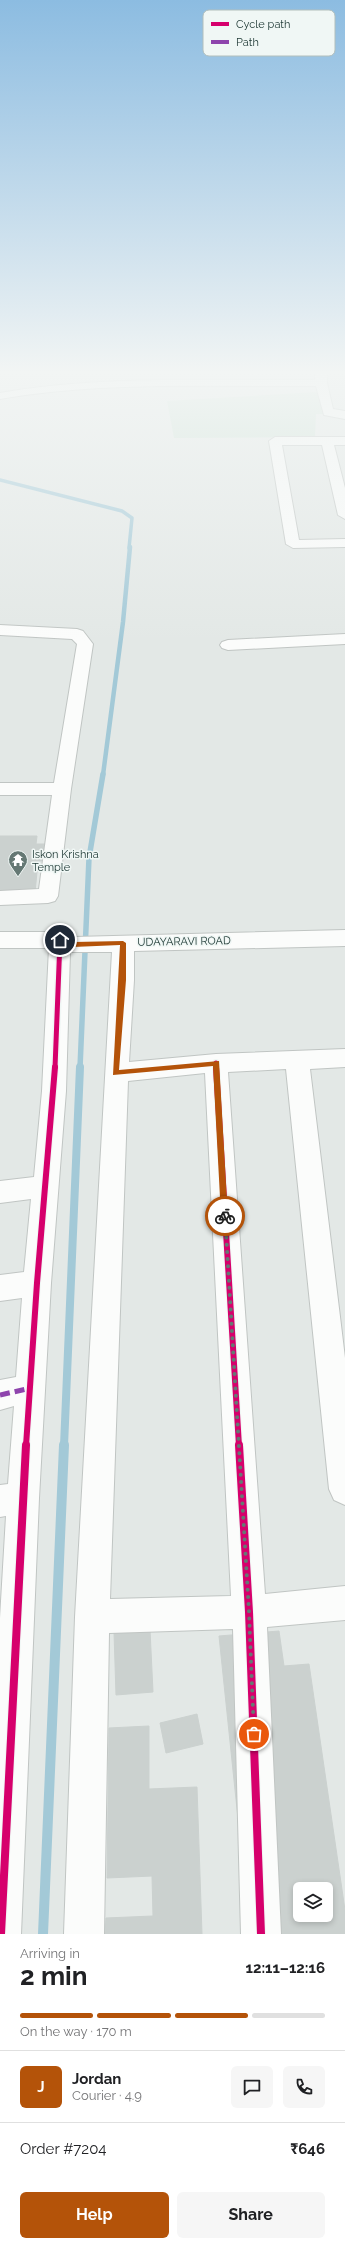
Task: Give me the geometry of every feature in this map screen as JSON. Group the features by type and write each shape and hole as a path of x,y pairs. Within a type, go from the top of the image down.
{"street":[{"path":"279,461 293,544 345,543"},
{"path":"332,461 345,515"},
{"path":"0,630 77,634 85,644 62,789 48,896 0,898"},
{"path":"228,645 345,639"},
{"path":"0,789 62,789"},
{"path":"84,1934 92,1617 116,1073 123,980 120,939 345,925"},
{"name":"UDAYARAVI ROAD","path":"0,940 345,938"},
{"path":"1,1934 12,1499 31,1388 37,1283 69,939"},
{"path":"116,1073 216,1063 345,1058"},
{"path":"297,1059 345,1489"},
{"path":"216,1063 249,1612 261,1934"},
{"path":"0,1192 46,1186"},
{"path":"0,1288 37,1283"},
{"path":"0,1395 31,1388"},
{"path":"92,1617 249,1612 345,1603"}],"building":[{"name":"Iskon Krishna Temple","path":"0,836 37,836 36,844 46,844 45,861 38,861 35,893 0,894"},
{"path":"150,1630 153,1692 116,1695 114,1632"},
{"path":"279,1631 284,1666 309,1664 345,1910 345,1934 250,1934 219,1636"},
{"path":"197,1714 203,1744 166,1753 160,1723"},
{"path":"149,1726 149,1789 197,1787 202,1934 105,1934 106,1918 153,1916 152,1876 107,1878 109,1728"}],"waterway":[{"path":"0,480 122,511 132,518 129,548"},
{"path":"103,775 123,622 130,547"},
{"path":"80,1068 89,858 103,774"},
{"path":"64,1446 80,1067"},
{"path":"43,1934 64,1445"}],"marked path":[{"path":"0,1395 31,1388"}],"cycle path":[{"path":"1,1934 23,1498 37,1283 54,1091 60,940"},
{"path":"216,1063 249,1612 261,1934"}],"way so far":[{"path":"225,1216 249,1612 254,1734"}],"place":[{"name":"Iskon Krishna Temple","path":"18,877"}],"route":[{"path":"60,940 73,945 123,943 123,980 116,1073 216,1063 225,1216"}]}
